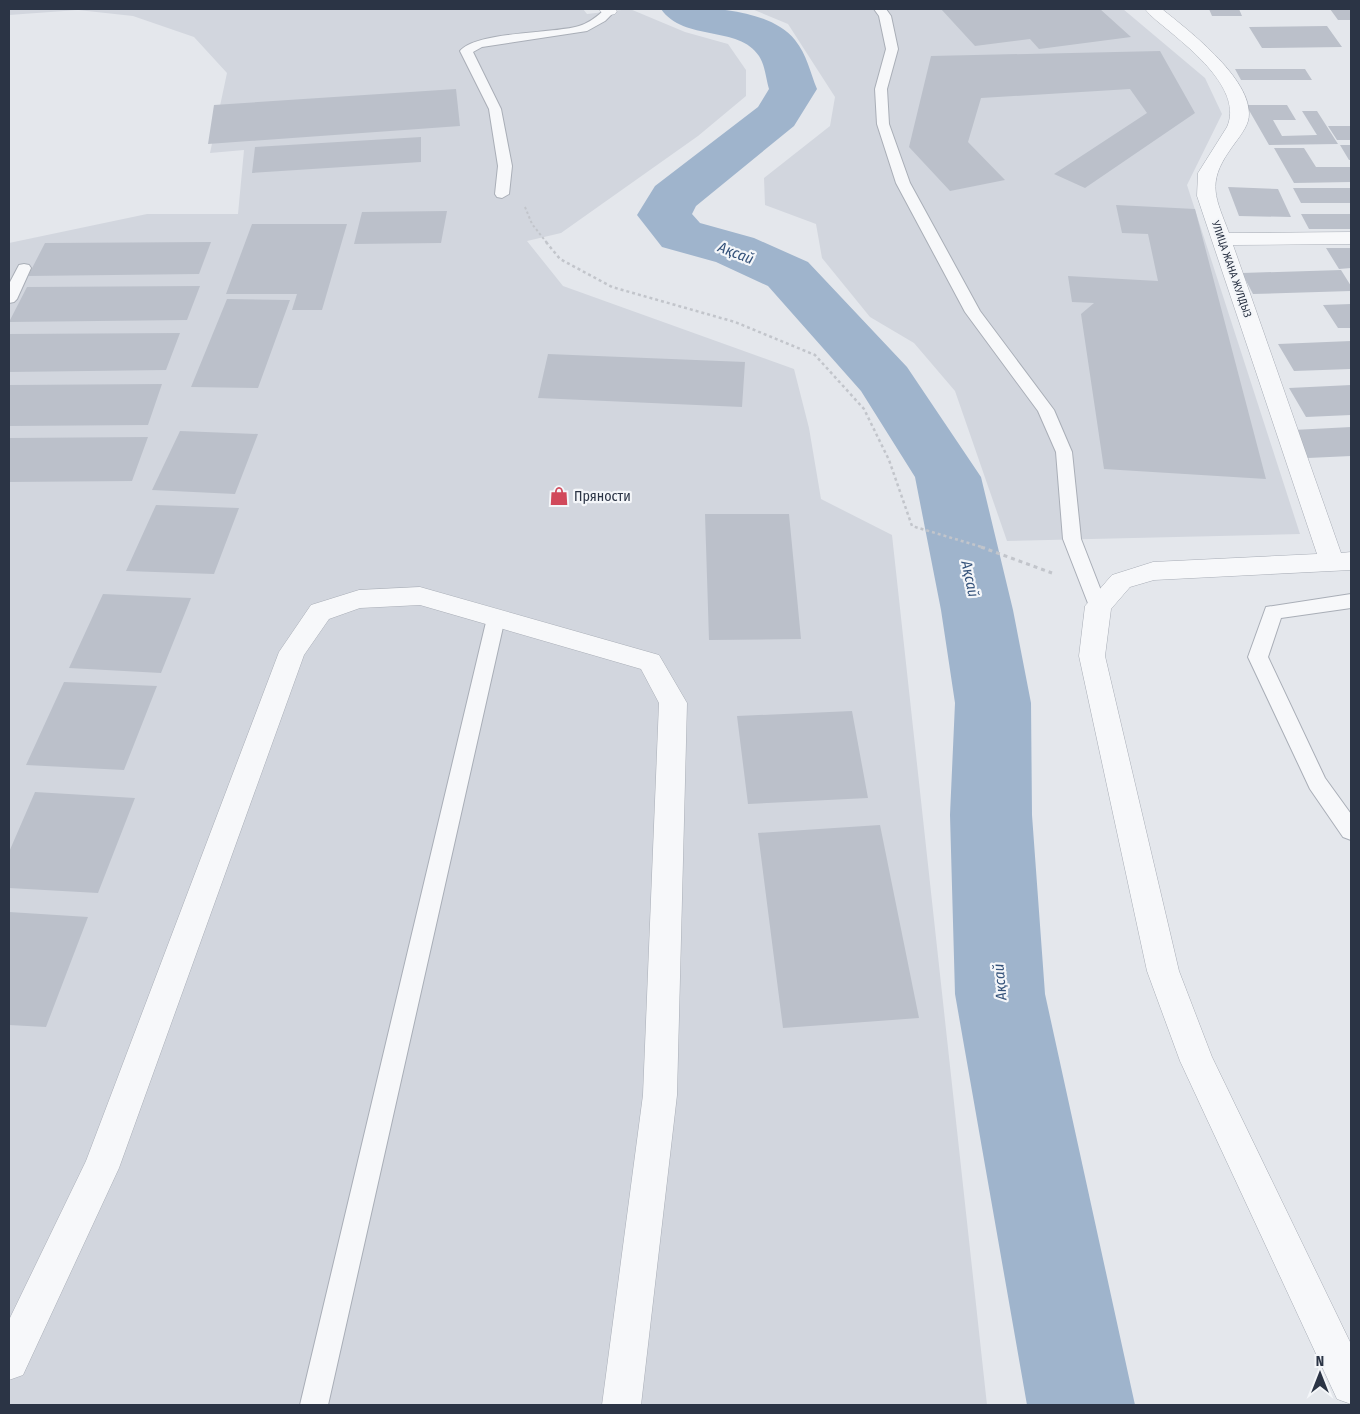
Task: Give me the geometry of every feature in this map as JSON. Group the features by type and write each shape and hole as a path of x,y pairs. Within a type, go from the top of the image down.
{"street":[{"name":"УЛИЦА ЖАНА ЖУЛДЫЗ","path":"1152,9 1189,39 1228,81 1240,102 1240,119 1207,174 1206,196 1342,562"},
{"path":"1221,239 1351,238"},
{"path":"1342,562 1153,571 1122,581 1094,597 1092,656 1163,971 1196,1060 1351,1385"},
{"path":"9,1361 101,1168 292,652 320,612 359,598 420,596 650,662 673,703 660,1095 622,1405"}],"lane":[{"path":"880,9 885,16 892,49 881,89 883,124 903,183 973,312 1046,410 1064,452 1072,539 1094,597"},
{"path":"502,194 505,166 495,109 466,51 479,44 583,29 601,19 608,10"},
{"path":"9,300 24,268"},
{"path":"1351,601 1273,612 1258,657 1317,783 1351,831"},
{"path":"314,1405 496,618"}],"path":[{"path":"505,166 516,182 532,224 560,259 612,287 735,322 815,355 864,409 889,460 912,526 1003,554 1094,597"}],"shaded area":[{"path":"9,9 583,9 587,14 630,9 685,32 728,44 746,70 746,96 698,136 561,233 527,241 563,286 794,369 809,428 821,499 892,535 987,1405 9,1405 9,243 147,214 238,214 244,150 210,153 227,73 194,37 133,16 78,10 9,15"},
{"path":"752,9 1123,9 1205,78 1222,114 1187,185 1300,534 1007,541 955,391 914,343 870,317 822,258 816,224 765,205 764,178 830,126 835,97 788,24"}],"building":[{"path":"941,9 1100,9 1131,37 1039,49 1030,39 975,46"},
{"path":"1209,9 1239,9 1242,16 1212,16"},
{"path":"1330,9 1351,9 1351,20 1338,20"},
{"path":"1327,26 1342,47 1262,48 1249,27"},
{"path":"1160,51 1195,113 1085,188 1054,174 1147,113 1130,89 981,98 968,142 1005,180 950,191 909,147 931,56"},
{"path":"1235,69 1305,69 1312,80 1241,80"},
{"path":"456,89 460,126 208,144 214,105"},
{"path":"1246,105 1287,105 1296,120 1273,120 1282,136 1317,135 1302,111 1317,111 1338,144 1269,145"},
{"path":"1328,126 1351,126 1351,140 1337,140"},
{"path":"421,137 421,162 252,173 255,147"},
{"path":"1340,145 1351,145 1351,160 1349,160"},
{"path":"1274,148 1304,148 1316,167 1351,167 1351,182 1294,183"},
{"path":"1228,187 1278,189 1291,217 1239,216"},
{"path":"1293,188 1351,188 1351,203 1301,203"},
{"path":"1116,205 1195,209 1266,479 1104,469 1081,314 1094,303 1072,302 1068,276 1158,281 1148,234 1122,233"},
{"path":"447,211 441,243 354,244 362,212"},
{"path":"1301,214 1351,214 1351,229 1309,229"},
{"path":"252,224 347,224 322,310 292,310 297,294 226,294"},
{"path":"211,242 199,274 28,276 45,243"},
{"path":"1326,248 1351,248 1351,268 1339,269"},
{"path":"1341,270 1351,286 1351,291 1253,294 1242,273"},
{"path":"200,286 187,320 9,322 27,287"},
{"path":"227,299 290,300 258,388 191,387"},
{"path":"1351,304 1351,328 1338,328 1323,305"},
{"path":"180,333 166,370 9,372 9,334"},
{"path":"1351,341 1351,369 1294,371 1278,344"},
{"path":"548,354 745,362 742,407 538,398"},
{"path":"162,384 148,425 9,426 9,385"},
{"path":"1351,385 1351,415 1306,417 1289,388"},
{"path":"1351,427 1351,456 1308,458 1293,430"},
{"path":"180,431 258,434 235,494 152,490"},
{"path":"148,437 132,481 9,482 9,438"},
{"path":"156,505 239,508 214,574 126,571"},
{"path":"705,514 789,514 801,639 709,640"},
{"path":"103,594 191,598 161,673 69,668"},
{"path":"64,682 157,686 124,770 26,765"},
{"path":"852,711 868,798 748,804 737,716"},
{"path":"35,792 135,798 98,893 9,888 9,852"},
{"path":"880,825 919,1018 783,1028 758,833"},
{"path":"9,912 88,917 46,1027 9,1025"}],"waterway":[{"name":"Ақсай","path":"683,9 706,20 745,28 768,39 778,49 785,63 793,89 777,116 674,197 664,215 681,235 735,250 788,274 885,380 948,477 977,610 993,703 991,815 1000,994 1081,1405"}],"place":[{"name":"Пряности","path":"559,496"}]}
